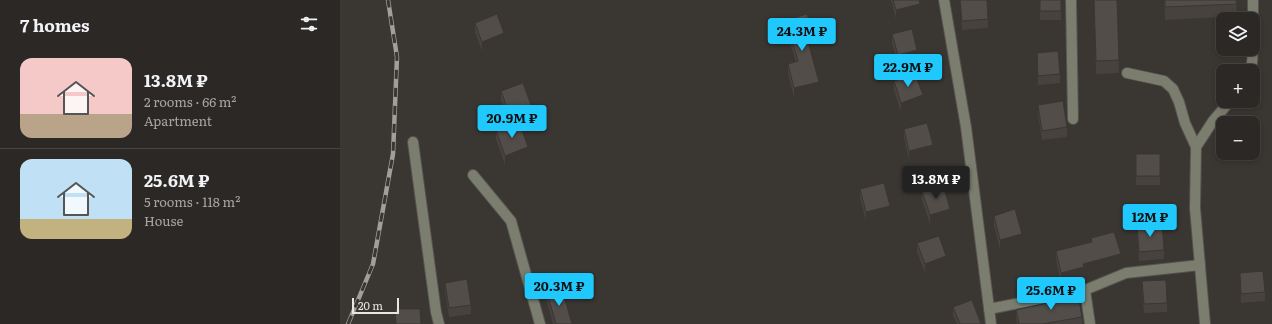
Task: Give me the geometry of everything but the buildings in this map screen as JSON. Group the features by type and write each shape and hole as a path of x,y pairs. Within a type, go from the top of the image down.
{"lane":[{"path":"944,0 966,127 991,324"},
{"path":"1071,0 1073,119"},
{"path":"1253,0 1253,12"},
{"path":"1127,73 1164,81 1173,89 1179,102 1185,123 1196,147 1195,208 1205,324"},
{"path":"1196,147 1213,121 1224,108"},
{"path":"413,142 436,312 439,324"},
{"path":"473,175 511,220 540,324"},
{"path":"989,309 1086,290 1126,273 1200,265"},
{"path":"1086,290 1090,324"}],"railway":[{"path":"348,324 373,264 393,154 397,57 388,0"}]}
